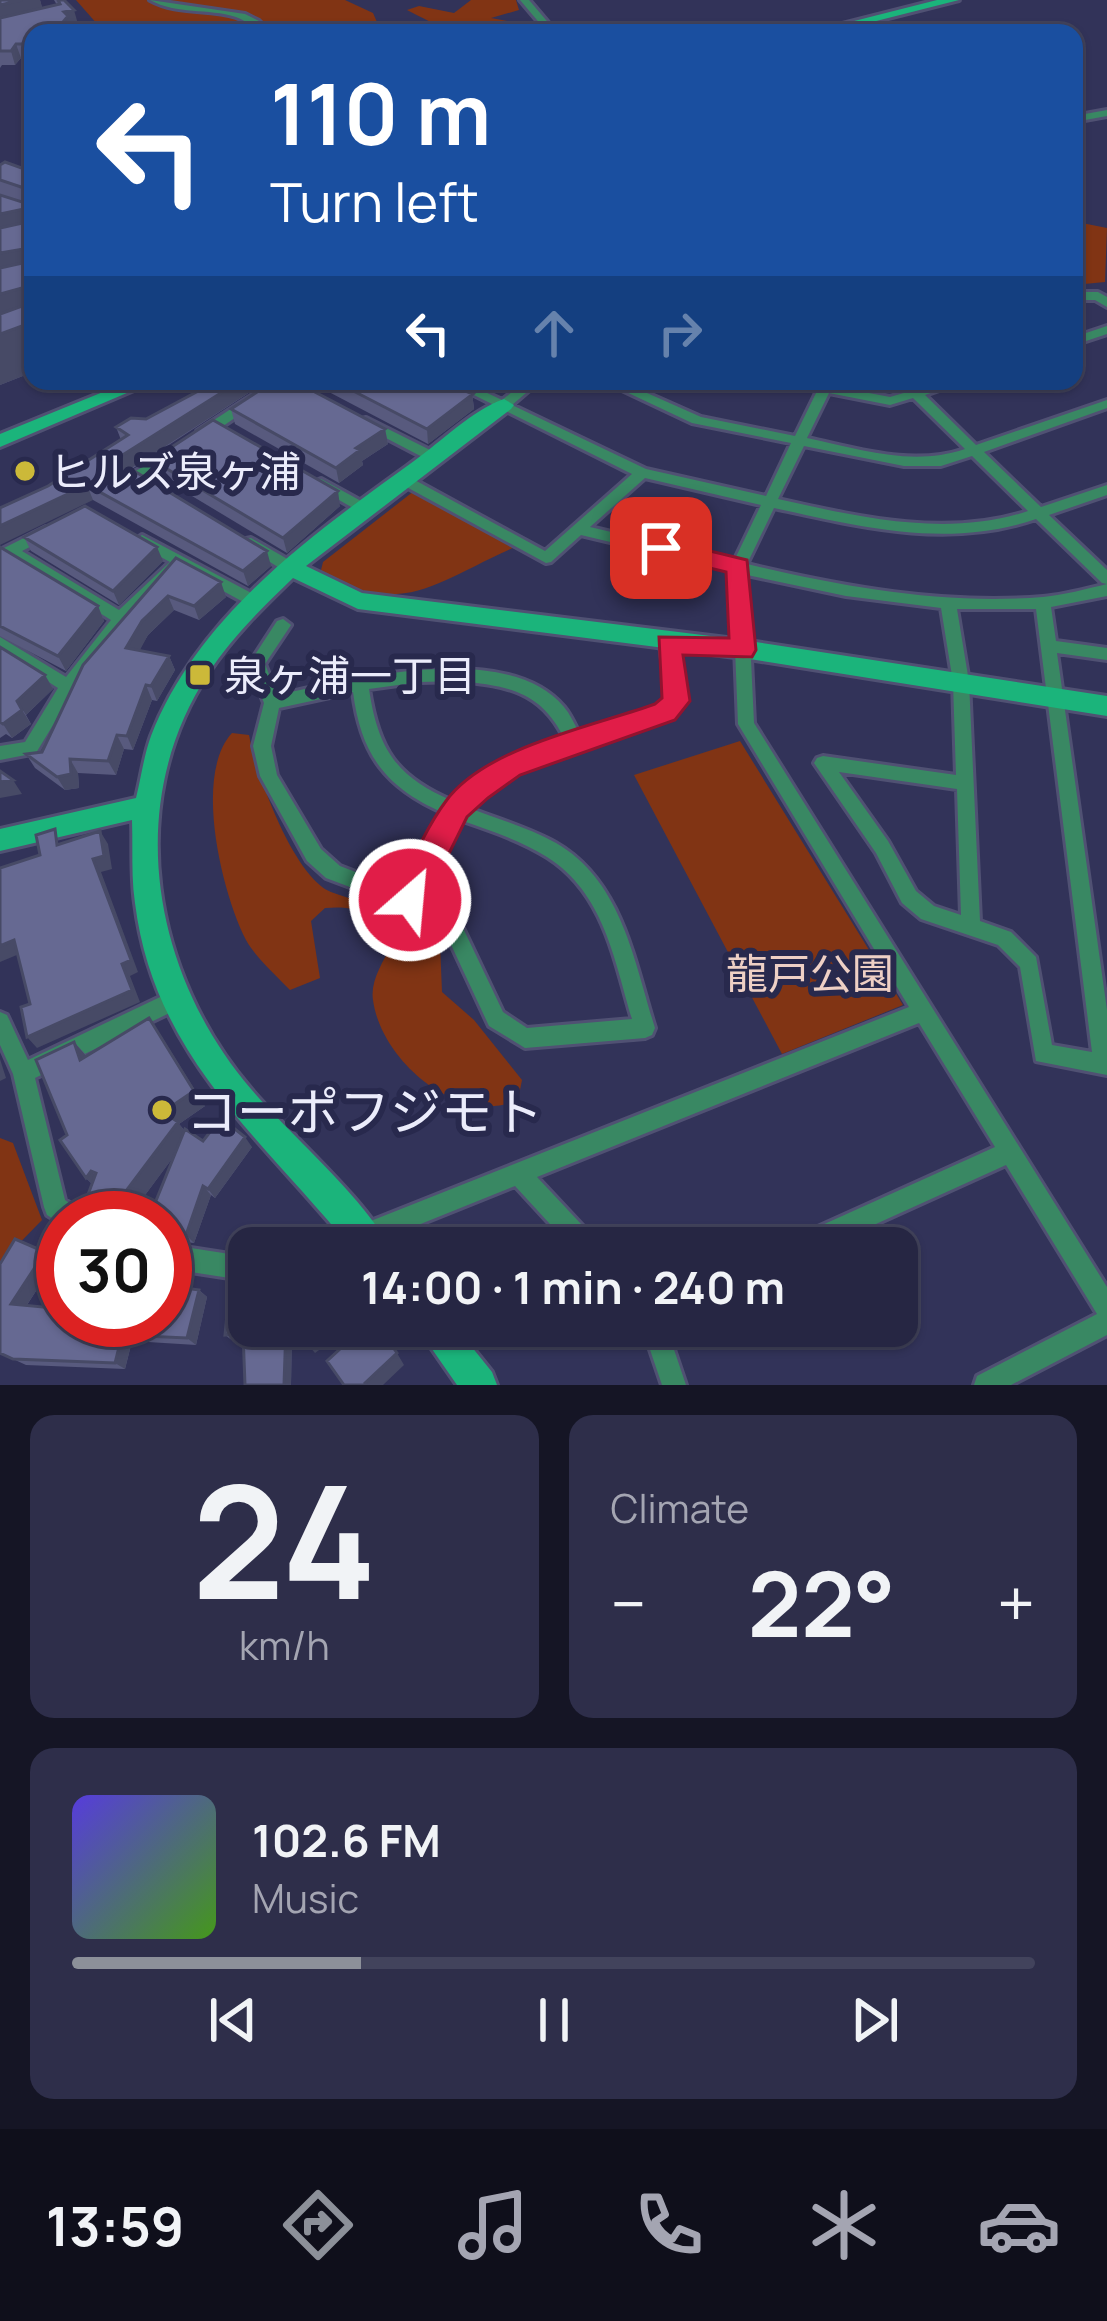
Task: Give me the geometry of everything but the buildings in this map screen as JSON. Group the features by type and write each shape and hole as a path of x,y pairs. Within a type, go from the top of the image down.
{"street":[{"path":"154,0 236,10 260,24"},
{"path":"524,0 545,24"},
{"path":"851,24 953,0"},
{"path":"0,429 97,390"},
{"path":"0,441 124,390"},
{"path":"180,500 133,479 271,390"},
{"path":"472,390 642,472 907,529 1003,525 1042,516 1107,490"},
{"path":"343,1227 199,1046 155,940 143,866 143,807 159,746 208,647 252,600 291,568 523,390"},
{"path":"629,390 697,420 904,462 941,462 1107,404"},
{"path":"823,390 739,566 746,724 1107,1310"},
{"path":"850,390 890,400 934,390"},
{"path":"918,396 1107,579"},
{"path":"347,412 435,458"},
{"path":"216,424 236,436"},
{"path":"297,470 367,510"},
{"path":"406,481 547,558 642,472"},
{"path":"5,553 70,520"},
{"path":"126,530 252,600"},
{"path":"582,530 949,607 1043,605 1107,590"},
{"path":"241,538 358,601 743,650 1107,706"},
{"path":"5,553 118,617"},
{"path":"0,753 30,748 66,685 118,617 178,561"},
{"path":"963,783 824,763 910,897 928,913 1004,938 1029,963 1043,1054 1106,1065 1043,605"},
{"path":"949,607 961,682 971,928"},
{"path":"283,625 257,664 272,703 262,746 268,776 314,855 334,872 447,915 496,1019 525,1038 645,1028 602,899 580,870 548,845 394,776 370,738 360,685"},
{"path":"0,643 66,685"},
{"path":"410,900 457,808 510,766 665,712 676,701 668,644"},
{"path":"1051,646 1107,654"},
{"path":"272,703 424,674 495,680 530,691 554,707 575,742"},
{"path":"0,840 143,807"},
{"path":"23,1073 177,999"},
{"path":"396,1227 921,1012"},
{"path":"0,1022 23,1073 51,1191"},
{"path":"843,1227 1009,1152"},
{"path":"519,1174 568,1227"},
{"path":"192,1260 228,1266"},
{"path":"986,1385 1107,1322"},
{"path":"449,1347 479,1385"},
{"path":"660,1347 674,1385"}],"green space":[{"path":"76,0 345,0 373,13 378,24 97,24"},
{"path":"471,0 516,0 519,10 491,18 510,24 437,24 407,10 419,6 454,13"},
{"path":"1083,223 1107,228 1105,282 1083,284"},
{"path":"414,491 515,547 441,583 398,594 350,587 320,574 323,562"},
{"path":"232,733 249,735 278,822 317,882 331,892 402,916 440,943 442,992 474,1020 522,1080 518,1100 495,1106 472,1104 448,1096 407,1066 379,1023 373,1000 375,979 391,946 381,926 367,914 325,908 311,921 320,978 290,990 255,953 228,894 215,835 214,776 220,752"},
{"name":"龍戸公園","path":"740,741 903,1005 782,1054 634,775"},
{"path":"0,1138 13,1143 36,1204 36,1226 0,1263"}],"place":[{"name":"ヒルズ泉ヶ浦","path":"25,471"},
{"name":"泉ヶ浦一丁目","path":"200,675"},
{"name":"コーポフジモト","path":"162,1110"}],"route":[{"path":"410,900 457,808 477,789 510,766 665,712 676,701 668,644 743,650 739,566 661,548"}]}
